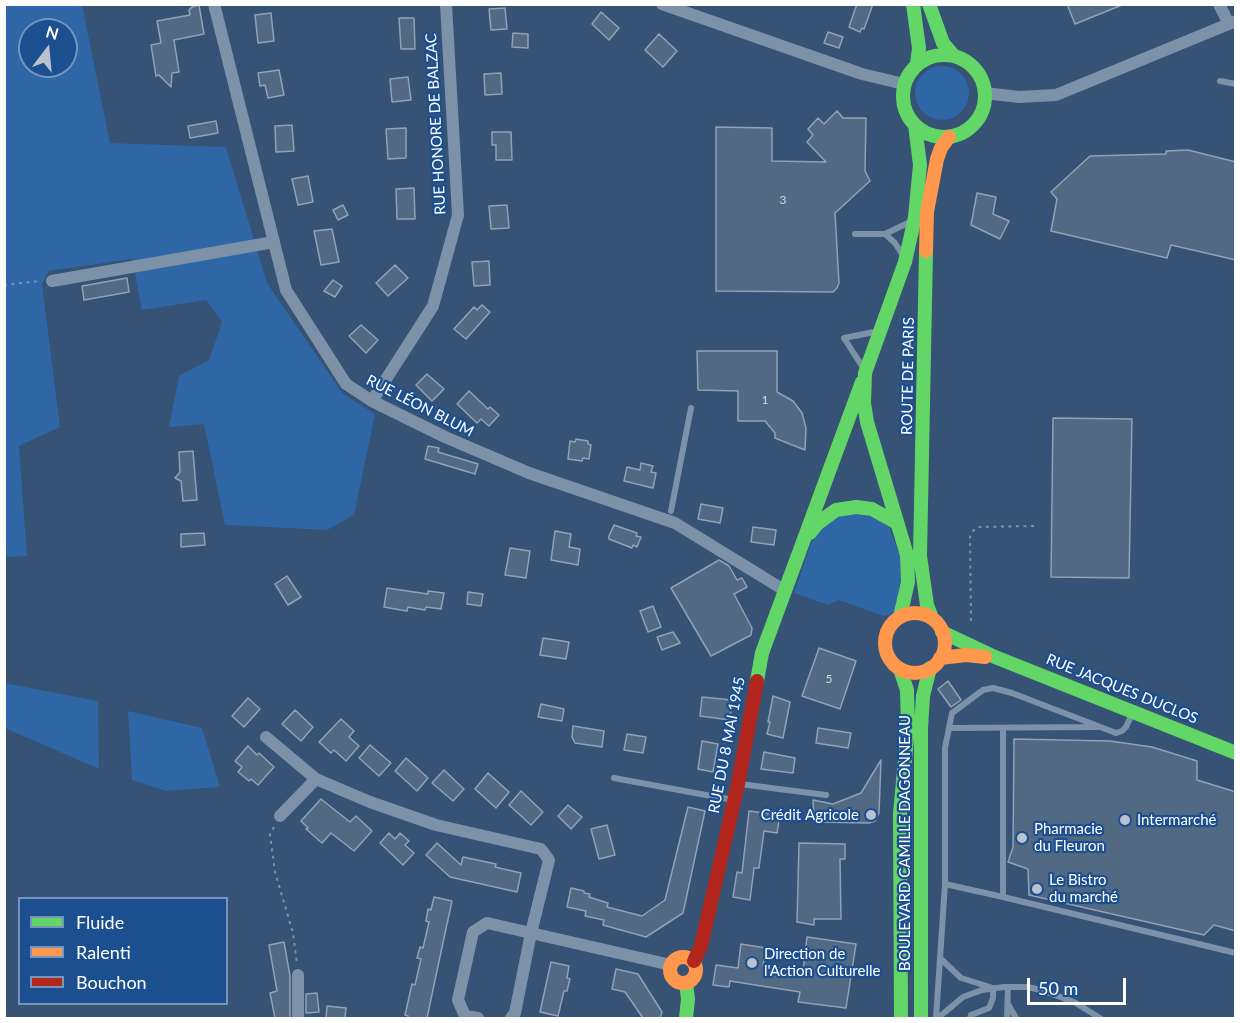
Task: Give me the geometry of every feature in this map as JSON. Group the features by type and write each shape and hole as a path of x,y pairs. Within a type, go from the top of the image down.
{"main road":[{"path":"913,4 919,48 917,64 904,84 902,95 908,117 925,132 937,136 949,137 971,126 979,117 984,105 985,93 982,80 975,69 966,61 954,56 941,55 917,64"},
{"path":"929,4 940,35 954,56"},
{"name":"ROUTE DE PARIS","path":"805,538 905,262 915,217 920,165 915,125"},
{"name":"ROUTE DE PARIS","path":"932,618 927,605 920,556 927,212 937,159 949,137"},
{"name":"ROUTE DE PARIS","path":"866,373 864,403 867,422 907,555 908,582 900,617"},
{"path":"805,538 818,523 837,510 856,507 872,509 897,523"},
{"name":"RUE DU 8 MAI 1945","path":"694,962 701,945 738,784 762,653 805,538"},
{"path":"916,613 932,618 942,632 944,650 940,658 930,668 915,673 900,669 892,663 885,644 890,626 900,617 916,613"},
{"name":"RUE JACQUES DUCLOS","path":"942,632 995,657 1236,753"},
{"name":"RUE JACQUES DUCLOS","path":"940,658 966,655 995,657"},
{"name":"BOULEVARD CAMILLE DAGONNEAU","path":"921,1018 921,728 923,696 930,668"},
{"name":"BOULEVARD CAMILLE DAGONNEAU","path":"900,669 908,690 908,727 900,814 901,1018"},
{"path":"686,957 694,962 696,973 693,980 686,983 678,982 672,977 673,962 686,957"},
{"path":"686,983 688,999 686,1018"}],"street":[{"name":"RUE LÉON BLUM","path":"214,4 286,290 346,384 372,401 445,437 529,473 675,523 784,590"},
{"name":"RUE HONORE DE BALZAC","path":"372,401 433,306 458,215 446,4"},
{"path":"662,4 681,8 862,74 904,84"},
{"path":"985,93 1019,97 1056,95 1232,22 1219,4"},
{"path":"52,281 274,242"},
{"path":"266,737 316,779 370,802 436,825 542,849 549,860 515,1013 511,1018"},
{"path":"280,816 316,779"},
{"path":"478,1018 465,1016 458,1000 473,932 487,923 671,966"},
{"path":"298,975 298,1018"}],"lane":[{"path":"1220,81 1236,84"},
{"path":"855,234 885,234 905,225 915,217"},
{"path":"885,234 895,243 905,262"},
{"path":"866,373 844,338 880,330"},
{"path":"671,511 691,408"},
{"path":"937,1018 945,884 945,748 952,713 983,690 993,688 1012,693 1116,733 1122,731 1133,712"},
{"path":"949,728 1101,727"},
{"path":"1003,728 1003,897"},
{"path":"614,778 734,800"},
{"path":"738,784 826,795"},
{"path":"945,884 1236,953"},
{"path":"941,959 961,978 993,988"},
{"path":"937,1018 963,998 993,988 1008,987 1028,987 1044,991 1074,1002 1100,1018"},
{"path":"1007,1018 1008,987"},
{"path":"970,1018 971,1015 989,1008 993,998 993,988"},
{"path":"1007,1003 1016,1018"}],"path":[{"path":"4,285 52,281"},
{"path":"971,621 970,537 973,531 978,527 1036,526"},
{"path":"280,816 270,834 275,872 293,933 298,975"}],"shaded area":[{"path":"5,5 82,5 110,143 226,147 267,283 343,394 375,414 354,515 327,530 225,525 204,424 169,427 179,376 209,360 222,322 206,300 142,310 132,259 49,271 42,284 60,427 19,446 27,556 5,557"},
{"path":"937,66 947,66 957,70 965,78 969,93 965,108 957,116 947,120 937,120 927,116 919,108 915,98 915,88 919,78 927,70"},
{"path":"845,514 871,515 889,527 903,563 896,611 889,615 883,616 839,600 828,605 794,593 811,544 821,528"},
{"path":"4,683 98,701 99,769 5,728"},
{"path":"128,711 202,728 220,787 166,791 132,780"}],"building":[{"path":"857,4 873,4 864,29 862,28 860,32 849,27"},
{"path":"1067,4 1122,4 1122,5 1075,24"},
{"path":"199,5 204,34 174,40 179,72 172,73 171,87 159,75 156,76 151,45 161,43 157,21 190,15 189,10"},
{"path":"505,8 507,29 491,30 489,9"},
{"path":"601,12 619,28 609,40 592,24"},
{"path":"271,13 274,41 258,43 255,15"},
{"path":"399,18 414,18 415,49 401,49"},
{"path":"828,32 843,37 839,48 824,43"},
{"path":"513,33 528,34 528,48 512,47"},
{"path":"659,34 677,51 663,67 645,50"},
{"path":"279,70 284,95 268,98 265,85 260,86 258,73"},
{"path":"501,73 502,94 485,95 484,74"},
{"path":"408,77 411,100 392,102 390,79"},
{"path":"837,111 843,118 866,118 865,171 870,181 835,213 839,283 837,288 833,292 716,291 716,127 772,128 772,161 826,162 807,142 813,135 808,129 818,118 824,124"},
{"path":"216,121 218,133 190,138 188,126"},
{"path":"292,125 294,151 276,152 275,126"},
{"path":"406,128 406,158 388,159 386,129"},
{"path":"492,132 511,132 512,160 496,160 496,145 492,145"},
{"path":"1188,150 1236,162 1236,260 1171,245 1167,258 1051,231 1057,199 1051,192 1090,156 1166,154 1166,151"},
{"path":"308,176 313,202 298,205 292,179"},
{"path":"414,188 415,219 397,219 396,189"},
{"path":"977,193 996,197 993,214 1009,221 1000,239 971,225"},
{"path":"343,205 348,215 338,220 333,210"},
{"path":"507,205 509,228 491,229 489,206"},
{"path":"332,229 339,262 321,265 314,231"},
{"path":"489,261 490,285 474,286 472,262"},
{"path":"395,265 408,278 388,296 376,283"},
{"path":"127,278 129,292 84,300 82,286"},
{"path":"333,280 342,286 335,297 324,291"},
{"path":"482,305 490,312 466,339 454,329 474,307 477,310"},
{"path":"361,325 378,340 366,353 349,336"},
{"path":"697,351 777,351 777,392 793,401 802,413 806,428 805,450 775,438 775,433 765,421 738,421 738,391 698,390"},
{"path":"427,374 444,389 432,401 416,385"},
{"path":"469,391 488,409 490,407 499,415 489,426 481,419 477,423 457,404"},
{"path":"1053,418 1132,419 1129,578 1051,577"},
{"path":"576,439 588,441 591,445 589,459 583,458 582,461 568,459 570,441 575,442"},
{"path":"428,446 439,448 438,452 478,464 475,474 425,459"},
{"path":"193,451 197,500 183,501 181,481 175,478 180,472 179,452"},
{"path":"641,463 653,466 651,472 656,473 653,488 624,481 627,467 640,470"},
{"path":"701,504 723,508 720,523 698,519"},
{"path":"614,525 637,533 636,536 641,537 637,547 633,545 632,548 609,539"},
{"path":"753,527 776,530 774,545 751,542"},
{"path":"555,531 571,534 569,547 580,549 578,565 551,560"},
{"path":"204,533 205,545 181,547 181,534"},
{"path":"510,548 530,551 526,578 505,575"},
{"path":"719,560 729,566 737,580 742,578 747,587 734,594 752,628 751,635 711,656 671,588"},
{"path":"287,576 301,597 288,605 275,584"},
{"path":"387,588 428,594 428,591 444,593 441,609 426,607 425,610 408,607 407,611 384,607"},
{"path":"468,592 483,594 481,606 467,604"},
{"path":"653,606 661,627 648,632 640,611"},
{"path":"673,632 680,643 662,650 657,637"},
{"path":"543,638 569,642 566,659 540,655"},
{"path":"819,648 856,661 840,709 802,696"},
{"path":"948,681 961,700 951,707 938,689"},
{"path":"773,696 790,702 783,738 767,734"},
{"path":"702,697 732,700 730,720 700,716"},
{"path":"248,698 260,709 244,727 232,716"},
{"path":"541,704 564,709 562,721 538,717"},
{"path":"295,710 313,727 301,741 282,724"},
{"path":"341,719 354,731 349,737 359,746 346,761 334,750 331,753 319,742"},
{"path":"573,726 604,731 602,747 575,743 572,737"},
{"path":"818,728 851,733 848,748 816,743"},
{"path":"627,734 646,737 643,753 624,750"},
{"name":"Intermarché","path":"1014,739 1110,741 1152,747 1197,761 1197,780 1236,792 1236,931 1214,925 1204,935 1029,895 1028,869 1008,862 1013,847"},
{"path":"702,741 718,744 713,772 698,769"},
{"path":"370,745 391,763 379,776 359,758"},
{"path":"248,746 274,767 258,785 238,772 242,767 235,761"},
{"path":"764,752 795,758 793,773 761,769"},
{"path":"406,758 428,778 417,791 395,771"},
{"path":"881,760 879,813 875,821 869,823 814,822 813,800 833,804 861,793"},
{"path":"444,770 464,789 453,801 432,783"},
{"path":"488,773 509,792 496,808 475,789"},
{"path":"521,791 543,812 531,825 509,805"},
{"path":"321,799 350,822 356,816 372,831 354,851 331,833 322,843 306,829 308,828 301,821"},
{"path":"568,805 582,817 571,829 558,816"},
{"path":"688,807 705,811 683,913 646,937 603,925 604,920 585,916 586,911 567,907 571,888 584,891 590,894 589,897 608,903 607,907 642,916 665,900"},
{"path":"749,811 780,815 777,833 764,831 759,868 754,868 750,900 733,897 737,872 742,873"},
{"path":"607,825 615,855 599,859 591,829"},
{"path":"389,833 395,839 400,833 409,841 405,845 414,853 403,865 380,843"},
{"path":"437,843 461,865 463,857 496,864 495,867 521,873 517,892 450,877 426,855"},
{"path":"799,843 845,844 845,859 840,859 841,919 814,919 814,925 797,922"},
{"path":"434,897 452,901 427,1018 408,1018 405,1015 421,959 417,958 420,947 423,948 429,922 426,921 428,909 431,910"},
{"path":"807,937 856,944 846,1008 798,1002 800,992 730,981 729,987 713,985 716,965 738,968 741,944 766,948 763,966 803,971"},
{"path":"284,942 290,976 290,1018 275,1018 270,993 277,991 269,945"},
{"path":"551,962 569,966 567,978 570,979 567,991 564,991 558,1016 540,1012"},
{"path":"616,969 638,974 662,1012 660,1018 643,1018 625,992 612,989"},
{"path":"317,993 319,1012 306,1013 306,994"},
{"path":"327,1006 346,1008 345,1018 326,1018"}],"traffic: fast":[{"path":"913,4 919,48 917,64"},
{"path":"929,4 943,43 954,56"},
{"path":"944,55 960,58 973,67 982,80 985,96 982,112 973,125 960,134 944,137 928,134 915,125 906,112 903,96 906,80 915,67 928,58 944,55"},
{"path":"900,617 908,582 907,555 867,422 864,403 865,373 905,262 915,217 920,165 915,125"},
{"path":"926,251 920,556 927,605 932,618"},
{"path":"757,681 762,653 862,382"},
{"path":"810,533 818,523 836,510 856,507 872,509 897,523"},
{"path":"942,632 995,657 1236,753"},
{"path":"921,1018 921,728 923,696 930,668"},
{"path":"900,669 907,690 908,727 900,814 901,1018"},
{"path":"686,983 688,999 686,1018"}],"traffic: slow":[{"path":"926,251 927,212 937,159 949,137"},
{"path":"915,613 932,618 940,626 945,643 940,660 932,668 915,673 898,668 890,660 885,643 890,626 898,618 915,613"},
{"path":"940,658 966,655 985,657"},
{"path":"683,957 692,961 696,970 692,979 683,983 674,979 670,970 674,961 683,957"}],"traffic: jam":[{"path":"694,961 701,946 738,784 757,681"}],"place":[{"name":"Crédit Agricole","path":"871,815"},
{"name":"Intermarché","path":"1125,820"},
{"name":"Pharmacie du Fleuron","path":"1022,838"},
{"name":"Le Bistro du marché","path":"1037,889"},
{"name":"Direction de l'Action Culturelle","path":"752,963"}]}
